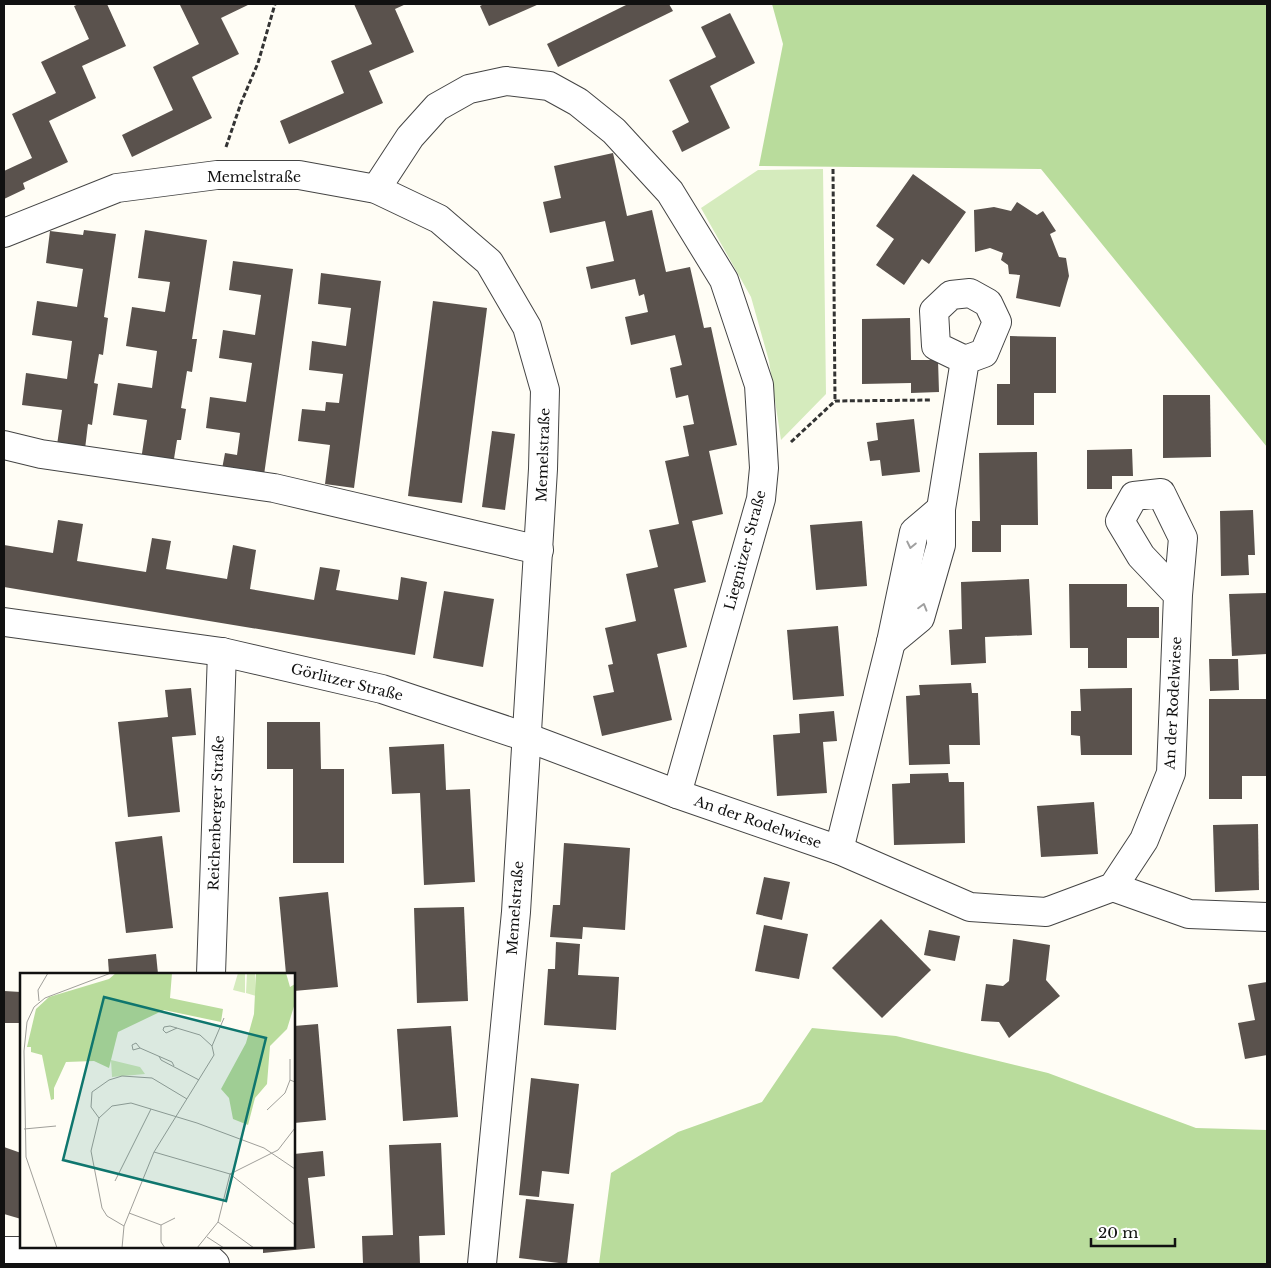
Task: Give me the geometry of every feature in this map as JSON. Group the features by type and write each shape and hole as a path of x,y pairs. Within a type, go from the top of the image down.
{"street":[{"name":"Liegnitzer Straße","path":"376,189 410,137 437,107 469,89 506,81 549,86 578,102 614,131 670,192 724,280 759,385 764,468 761,499 677,794"},
{"name":"Memelstraße","path":"4,233 116,188 217,175 299,175 376,189 439,219 489,262 527,327 545,390 544,469 516,912 482,1264"},
{"name":"An der Rodelwiese","path":"839,850 891,642 914,532 941,509 966,360"},
{"path":"4,446 41,454 274,488 539,550"},
{"name":"An der Rodelwiese","path":"677,794 839,850 970,907 1046,912 1113,886 1144,840 1171,773 1178,594"},
{"name":"Görlitzer Straße","path":"4,622 222,652 382,688 526,737 677,794"},
{"name":"Reichenberger Straße","path":"211,973 222,652"},
{"path":"1113,886 1189,914 1267,916"},
{"path":"4,1251 203,1257"}],"path":[{"path":"217,175 241,103 258,63 275,4"},
{"path":"833,169 835,401"},
{"path":"764,468 835,401 959,400"}],"green space":[{"path":"772,4 1267,4 1267,447 1041,169 759,166 783,44"},
{"path":"823,169 826,394 781,440 769,361 751,297 701,208 758,170"},
{"path":"812,1028 896,1036 1048,1073 1196,1128 1267,1130 1267,1264 599,1264 611,1173 678,1132 762,1102"}],"building":[{"path":"79,4 107,4 126,46 82,66 96,98 49,121 68,162 23,183 25,189 4,199 4,171 32,158 12,114 56,93 41,62 89,39 74,6"},
{"path":"250,4 221,18 239,54 192,77 212,118 132,157 122,135 173,110 153,67 199,44 180,5"},
{"path":"354,4 406,4 395,9 414,52 369,71 383,103 289,144 280,121 344,93 331,61 372,44"},
{"path":"484,4 539,4 489,26 480,6"},
{"path":"628,4 669,4 673,11 558,67 547,44"},
{"path":"730,13 755,63 710,86 730,128 682,152 672,131 689,122 669,80 716,57 701,27"},
{"path":"613,153 627,216 652,210 666,272 690,267 704,328 711,327 737,445 709,451 723,514 692,521 706,582 674,589 687,647 657,654 672,720 602,736 593,696 614,692 608,665 613,664 605,628 636,621 626,574 658,567 649,530 679,524 665,461 689,456 683,426 694,424 688,395 676,398 670,368 682,365 675,335 631,345 625,317 648,312 644,294 639,296 635,279 591,289 586,267 614,261 605,221 550,233 543,202 561,198 554,166"},
{"path":"913,174 966,212 929,264 922,259 904,285 876,265 894,239 876,226"},
{"path":"1017,202 1037,215 1043,211 1056,231 1050,234 1059,257 1066,258 1069,276 1060,307 1016,298 1020,275 1009,274 1008,265 1001,260 1003,253 990,248 975,252 974,210 994,207 1011,211"},
{"path":"84,230 116,234 104,317 108,318 103,355 99,354 94,383 98,384 92,425 88,424 85,449 57,445 62,410 22,405 26,373 67,379 72,341 32,335 37,301 77,307 83,269 46,263 50,231 83,235"},
{"path":"145,230 207,240 192,339 197,339 192,372 187,371 181,408 186,409 181,440 177,440 173,465 141,460 147,420 113,415 118,383 152,388 157,351 126,346 132,307 165,312 170,282 138,278"},
{"path":"233,261 293,269 264,475 222,469 225,453 237,455 240,433 206,428 210,397 246,402 252,363 219,358 223,330 255,335 261,295 229,290"},
{"path":"321,273 381,281 354,488 325,484 330,445 298,441 302,409 325,411 326,402 339,403 343,374 309,370 312,341 346,346 351,308 318,304"},
{"path":"433,301 487,308 462,503 408,496"},
{"path":"910,318 911,360 938,360 939,392 911,393 911,383 862,384 862,319"},
{"path":"1010,336 1056,337 1056,393 1034,393 1034,425 997,425 997,384 1010,384"},
{"path":"1163,395 1210,395 1211,457 1163,458"},
{"path":"914,419 920,472 882,476 880,460 870,461 867,442 878,440 876,423"},
{"path":"492,431 515,434 505,510 482,507"},
{"path":"1132,449 1133,476 1112,476 1112,489 1087,489 1087,450"},
{"path":"1037,452 1038,525 1001,525 1001,552 972,552 972,521 980,521 979,453"},
{"path":"1253,510 1255,555 1248,555 1249,575 1221,576 1220,511"},
{"path":"58,520 83,524 77,561 146,572 152,538 171,541 166,569 227,579 233,545 256,550 250,589 314,600 320,567 340,570 336,590 398,600 401,577 427,582 415,655 4,587 4,545 53,553"},
{"path":"862,521 867,586 816,590 810,525"},
{"path":"1029,579 1032,635 985,637 986,663 951,665 949,630 962,629 961,582"},
{"path":"1069,584 1127,584 1127,607 1159,607 1159,638 1127,638 1127,668 1088,668 1088,648 1070,648"},
{"path":"444,591 494,599 483,667 433,658"},
{"path":"1267,593 1267,654 1232,656 1229,594"},
{"path":"838,626 844,696 793,700 787,630"},
{"path":"1209,659 1238,659 1239,690 1210,691"},
{"path":"971,683 972,693 978,693 980,745 949,745 950,764 909,765 906,696 920,695 919,685"},
{"path":"191,688 196,735 172,737 180,812 128,817 118,722 168,717 165,690"},
{"path":"1132,688 1132,755 1081,755 1080,736 1071,735 1071,711 1081,711 1080,689"},
{"path":"1209,699 1266,699 1266,776 1242,776 1242,799 1209,799"},
{"path":"834,711 837,741 823,742 827,793 777,796 773,735 800,733 799,714"},
{"path":"267,722 320,722 321,769 344,769 344,863 293,863 293,769 267,769"},
{"path":"444,744 446,790 470,789 475,882 424,885 420,793 392,794 389,747"},
{"path":"948,773 949,782 964,782 965,843 894,845 892,784 910,783 910,774"},
{"path":"1094,802 1098,854 1041,857 1037,806"},
{"path":"1258,824 1259,890 1215,892 1213,825"},
{"path":"162,836 173,928 126,933 115,842"},
{"path":"564,843 630,848 625,930 583,927 582,939 550,937 553,905 560,905"},
{"path":"764,877 790,882 782,920 756,914"},
{"path":"328,892 338,987 295,991 295,973 286,973 279,897"},
{"path":"464,907 468,1001 417,1003 414,908"},
{"path":"881,919 931,970 882,1018 832,968"},
{"path":"764,925 808,934 799,979 755,971"},
{"path":"929,930 960,936 955,961 924,955"},
{"path":"1013,939 1050,945 1046,980 1060,996 1009,1038 999,1022 981,1021 986,984 1003,986 1009,981"},
{"path":"556,942 580,944 578,975 619,977 616,1030 544,1025 548,969 555,969"},
{"path":"156,954 158,973 109,973 108,959"},
{"path":"1267,982 1267,1055 1245,1059 1238,1023 1255,1020 1248,985"},
{"path":"4,991 20,992 20,1023 4,1023"},
{"path":"318,1024 326,1120 295,1123 295,1026"},
{"path":"451,1026 458,1117 403,1121 397,1029"},
{"path":"531,1078 579,1084 569,1174 542,1171 539,1197 519,1195"},
{"path":"441,1143 445,1235 419,1236 420,1264 363,1264 362,1236 393,1235 389,1145"},
{"path":"4,1147 20,1153 20,1219 4,1214"},
{"path":"323,1151 325,1176 308,1178 315,1248 263,1253 263,1248 295,1248 295,1154"},
{"path":"526,1199 574,1204 567,1264 519,1258"}]}
